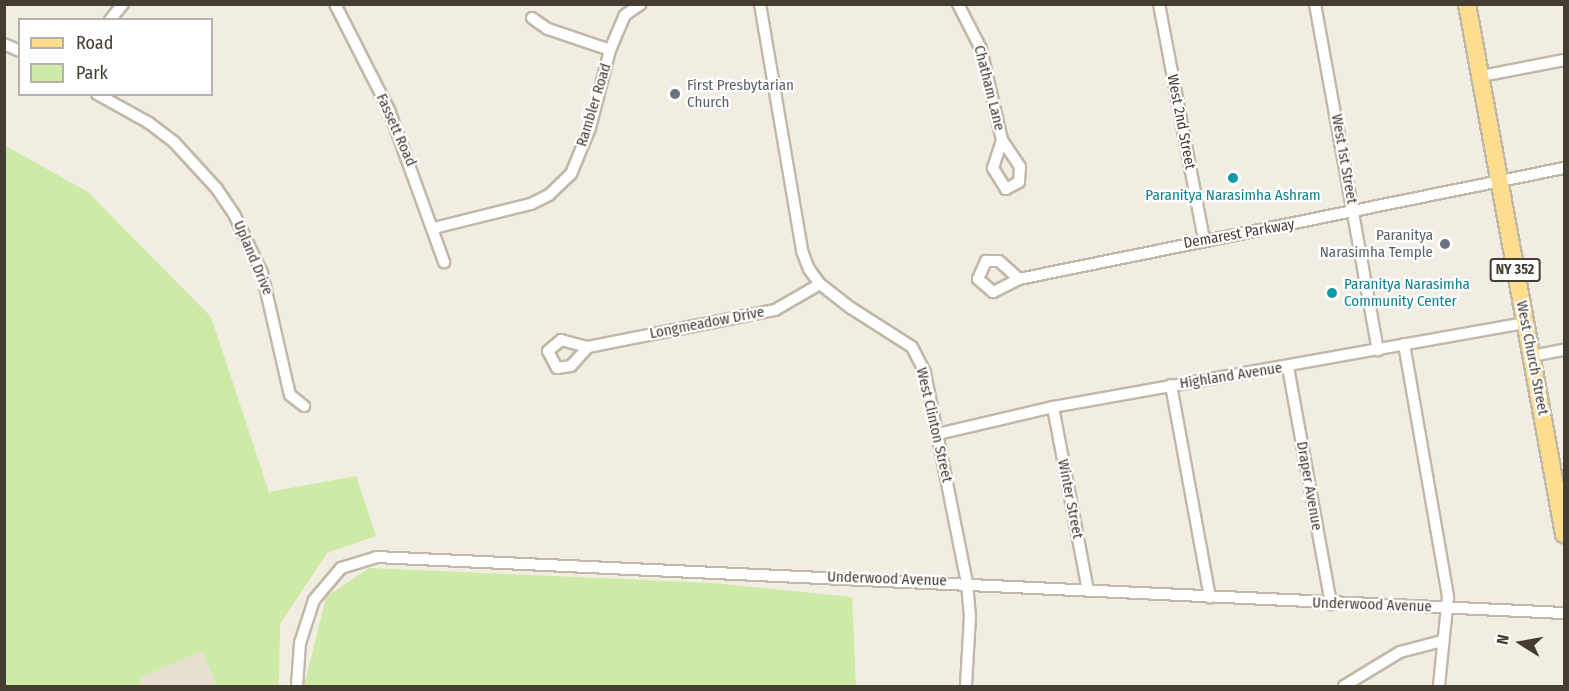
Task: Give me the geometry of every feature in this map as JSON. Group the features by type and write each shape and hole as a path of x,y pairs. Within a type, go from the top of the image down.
{"main road":[{"name":"West Church Street","path":"1467,4 1564,534"}],"street":[{"path":"112,18 123,4"},
{"name":"Fassett Road","path":"334,4 389,110 434,228 444,262"},
{"name":"Rambler Road","path":"434,228 531,204 549,195 571,174 590,128 610,50 625,15 641,4"},
{"name":"West Clinton Street","path":"760,4 802,251 820,284 912,347 925,373 967,583 970,615 966,687"},
{"name":"Chatham Lane","path":"958,4 981,49 1002,140"},
{"name":"West 2nd Street","path":"1159,4 1204,240"},
{"name":"West 1st Street","path":"1315,4 1378,350"},
{"path":"532,18 548,29 610,50"},
{"path":"4,44 18,50"},
{"path":"1482,76 1564,60"},
{"name":"Upland Drive","path":"101,96 149,123 174,142 217,189 235,216 262,273 290,395 304,406"},
{"name":"Demarest Parkway","path":"1019,279 1204,240 1353,214 1564,168"},
{"name":"Longmeadow Drive","path":"588,346 775,310 820,284"},
{"name":"Highland Avenue","path":"938,434 1053,407 1525,323"},
{"path":"1404,344 1447,608 1439,687"},
{"path":"1532,356 1564,350"},
{"name":"Draper Avenue","path":"1287,367 1331,604"},
{"path":"1171,385 1210,597"},
{"name":"Winter Street","path":"1053,407 1088,591"},
{"name":"Underwood Avenue","path":"297,687 300,643 314,600 341,568 376,557 967,583 1331,604 1564,613"},
{"path":"1344,687 1400,652 1442,640"}],"shaded area":[{"path":"202,651 217,686 141,686 141,677"}],"green space":[{"path":"4,145 88,192 211,317 269,492 356,476 376,536 327,553 280,624 279,686 217,686 202,651 141,677 141,686 5,686"},
{"path":"369,568 713,583 852,597 856,686 304,686 326,597"}],"place":[{"name":"First Presbytarian Church","path":"675,94"},
{"name":"Paranitya Narasimha Ashram","path":"1233,178"},
{"name":"Paranitya Narasimha Temple","path":"1445,244"},
{"name":"Paranitya Narasimha Community Center","path":"1332,293"}]}
